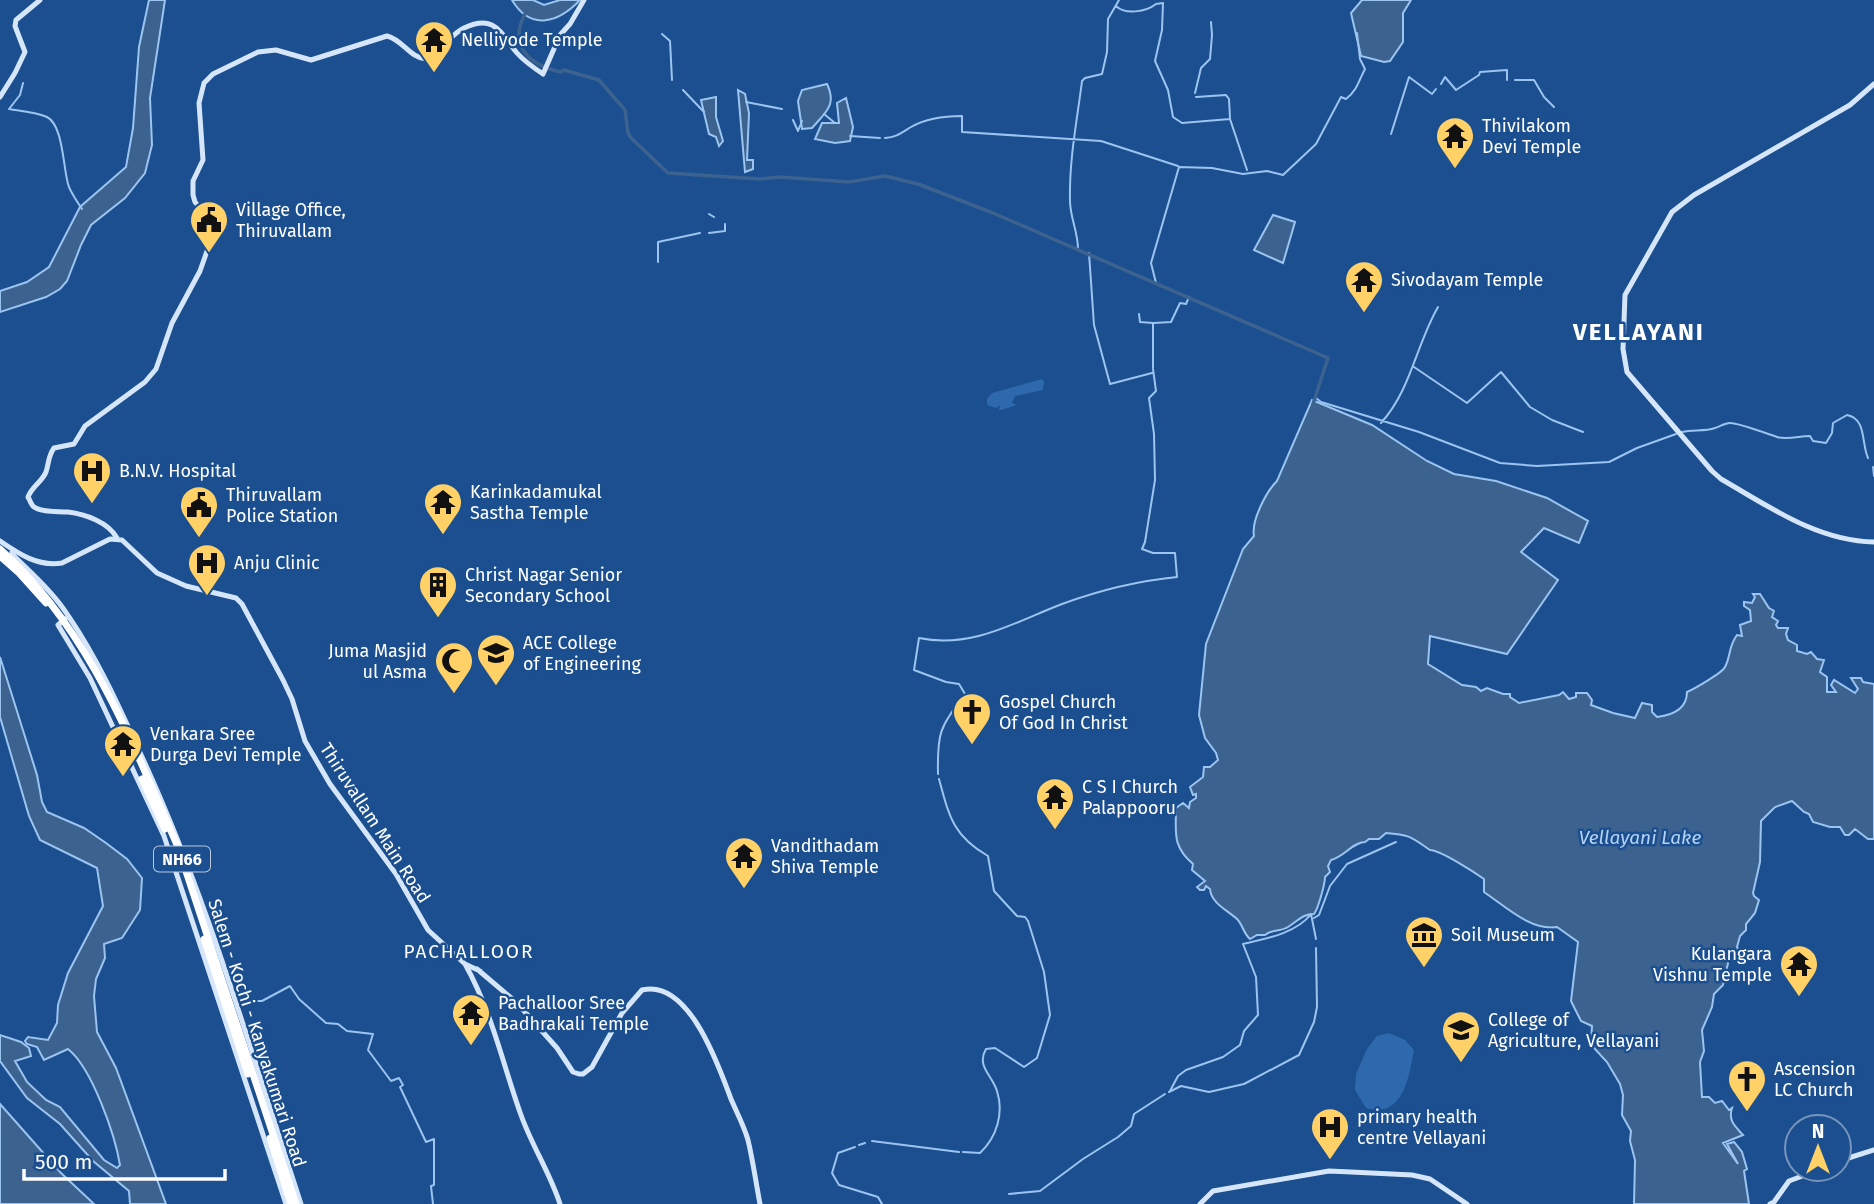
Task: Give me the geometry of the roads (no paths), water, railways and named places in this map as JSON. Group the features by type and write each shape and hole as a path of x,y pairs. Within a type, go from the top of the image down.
{"highway":[{"name":"Salem - Kochi - Kanyakumari Road","path":"0,549 24,570 63,620 101,691 174,849 294,1204"},
{"name":"Salem - Kochi - Kanyakumari Road","path":"0,556 63,620"}],"main road":[{"path":"0,97 25,52 15,26 16,20 40,0"},
{"name":"Thiruvallam Main Road","path":"480,971 466,964 428,930 396,874 317,763 305,741 292,699 242,604 230,596 186,586 157,573 100,521 73,513 35,508 28,497 45,474 50,453 54,448 74,444 85,426 145,382 156,369 172,323 200,271 212,237 212,229 209,220 197,206 193,195 193,181 203,160 199,103 204,83 213,74 258,52 276,50 311,60 387,36 397,38 414,56 426,59 441,50 464,27 483,23 502,32 518,54 543,74 560,35 573,20 584,0"},
{"path":"1874,84 1853,103 1677,206 1627,286 1623,317 1625,368 1696,455 1721,478 1796,522 1835,537 1874,542"},
{"path":"0,541 35,561 53,565 62,564 110,538 117,538"},
{"path":"12,549 12,554 45,587 63,620"},
{"name":"Thiruvallam Main Road","path":"455,953 516,1002 557,1048 573,1072 579,1074 592,1067 622,1013 642,990 650,989 681,1003 713,1049 747,1138 761,1204"},
{"path":"466,964 488,1011 528,1135 552,1181 560,1204"},
{"path":"1853,1157 1874,1150"},
{"path":"1200,1204 1213,1191 1329,1171 1421,1177 1438,1184 1467,1204"},
{"path":"1770,1204 1788,1183"}],"water":[{"path":"149,0 165,0 150,98 152,145 145,173 125,198 91,225 67,281 60,289 46,297 0,312 0,291 27,282 49,267 80,207 126,167 133,128 139,47"},
{"path":"512,0 533,0 544,5 560,0 580,0 563,14 536,20 528,17"},
{"path":"1362,0 1411,0 1403,13 1403,42 1390,61 1361,56 1351,13"},
{"path":"827,84 831,97 828,108 812,128 802,129 798,101 802,90"},
{"path":"738,90 745,94 749,113 747,160 753,160 753,169 745,172"},
{"path":"716,97 716,117 723,141 719,146 716,137 709,134 701,100"},
{"path":"846,98 853,127 850,141 835,143 815,139 822,123 839,123 837,103"},
{"path":"1273,215 1295,222 1283,263 1254,250"},
{"name":"Vellayani Lake","path":"1312,400 1372,425 1427,461 1454,474 1496,481 1547,498 1588,521 1579,543 1544,528 1521,552 1558,580 1507,654 1430,636 1428,664 1462,685 1476,687 1481,691 1487,688 1510,694 1510,697 1519,703 1563,692 1569,699 1576,697 1576,693 1587,693 1592,700 1591,705 1613,713 1635,718 1642,703 1652,705 1652,712 1657,717 1668,715 1682,707 1687,692 1723,670 1734,639 1737,635 1742,636 1740,625 1751,621 1750,610 1744,606 1744,602 1752,603 1755,597 1753,594 1760,594 1774,611 1772,617 1778,621 1778,628 1788,628 1788,640 1797,645 1797,651 1807,654 1811,652 1817,659 1824,660 1820,672 1827,677 1827,692 1836,692 1831,685 1834,680 1855,693 1858,689 1851,678 1861,678 1863,682 1874,684 1874,839 1868,839 1855,829 1845,835 1840,827 1813,822 1809,814 1792,801 1775,807 1761,821 1760,862 1753,893 1759,900 1755,913 1740,936 1738,949 1729,959 1723,985 1714,994 1712,1007 1702,1030 1702,1097 1709,1097 1715,1103 1722,1101 1729,1110 1732,1108 1732,1120 1743,1135 1723,1143 1738,1164 1727,1144 1734,1142 1742,1152 1747,1169 1744,1171 1749,1204 1634,1204 1635,1160 1630,1141 1631,1131 1622,1115 1623,1095 1620,1084 1591,1042 1592,1026 1581,1021 1571,1001 1578,942 1557,927 1528,922 1510,911 1484,892 1484,879 1457,862 1406,836 1386,833 1379,839 1369,839 1331,860 1328,866 1330,872 1325,877 1314,914 1303,917 1285,929 1250,939 1237,919 1216,902 1210,889 1206,886 1204,890 1200,890 1197,887 1205,881 1192,870 1193,864 1178,845 1176,808 1183,803 1189,808 1190,802 1196,798 1190,787 1203,777 1204,767 1210,767 1218,760 1205,738 1199,715 1206,644 1243,549 1254,536 1260,507 1277,481"},
{"path":"0,657 47,812 84,828 106,843 127,859 142,878 140,910 122,938 104,944 105,958 96,979 94,996 97,1032 116,1068 166,1204 130,1204 129,1191 93,1161 60,1124 27,1098 0,1061 0,1035 21,1042 29,1048 31,1056 15,1061 27,1082 46,1100 60,1107 104,1160 117,1168 120,1165 101,1103 77,1058 68,1049 44,1060 37,1047 25,1041 28,1037 48,1040 57,1023 58,1005 68,973 103,906 97,868 40,840 29,816 0,717"},
{"path":"0,1104 61,1173 94,1204 0,1204"}],"waterway":[{"path":"1078,249 1070,207 1070,186 1082,81 1102,74 1107,52 1108,19 1119,0"},
{"path":"1116,6 1125,11 1136,11 1163,3 1162,30 1155,61 1168,90 1173,117 1182,123 1230,119 1247,170"},
{"path":"526,12 519,35 524,52 550,69 599,80 625,110 631,138 668,173 849,182 885,176 918,184 993,213 1328,358 1313,404"},
{"path":"1195,93 1201,68 1210,59 1211,22"},
{"path":"1156,283 1151,263 1179,167 1212,168 1243,174 1267,171 1283,175 1316,144 1341,97 1346,99 1357,85 1365,69 1360,59 1357,33"},
{"path":"662,34 670,41 672,80"},
{"path":"1441,84 1445,77 1456,90 1480,72 1507,70 1507,80"},
{"path":"1391,134 1409,77 1432,94 1436,89"},
{"path":"1515,80 1534,80 1554,107"},
{"path":"23,83 20,95 9,109 38,114 52,121 62,147 69,187 82,209"},
{"path":"683,90 704,112"},
{"path":"1196,97 1226,95 1229,99 1230,118"},
{"path":"746,102 782,109"},
{"path":"824,114 835,123"},
{"path":"885,138 896,136 929,120 962,116 962,132 1101,141 1178,166"},
{"path":"793,120 798,131 802,121"},
{"path":"850,136 880,138"},
{"path":"709,214 714,217"},
{"path":"709,233 725,231 725,224"},
{"path":"658,262 658,242 700,233"},
{"path":"1089,253 1094,325 1110,384 1152,373"},
{"path":"1154,323 1171,322 1180,303 1186,304 1189,297"},
{"path":"1381,423 1406,382 1438,307"},
{"path":"1139,314 1140,322 1153,323 1153,368"},
{"path":"1414,367 1467,403 1501,372 1530,407 1552,420 1583,432"},
{"path":"938,774 938,748 942,731 965,694 959,684 914,670 919,638 957,640 975,637 1090,594 1177,577 1175,553 1153,553 1142,549 1155,480 1154,434 1149,398 1156,391 1153,369"},
{"path":"1316,398 1321,402 1419,432 1500,463 1537,466 1609,462 1637,448 1676,434"},
{"path":"1682,432 1711,429 1730,423 1781,438 1810,436 1813,441 1826,443 1832,433 1833,423 1847,415 1853,417 1861,426 1868,458"},
{"path":"1873,467 1874,476"},
{"path":"939,779 954,824 967,841 988,856 994,891 1017,916 1025,917 1028,921 1044,972 1050,1015 1037,1058 1024,1067 995,1048 986,1049 983,1055 984,1066 995,1085 999,1099 998,1124 991,1140 980,1153 963,1152"},
{"path":"1314,918 1319,915 1330,886 1347,864 1396,842"},
{"path":"1311,914 1316,939"},
{"path":"1170,1091 1178,1076 1186,1070 1223,1057 1240,1045 1244,1031 1258,1015 1256,977 1243,944 1289,931 1311,914"},
{"path":"1169,1092 1181,1086 1209,1092 1244,1084 1299,1055 1314,1022 1317,1007 1316,948"},
{"path":"244,1001 262,1001 290,986 299,999 326,1023 338,1024 347,1031 373,1034 368,1050 391,1081 399,1078 403,1085 400,1087 426,1142 434,1139 434,1185 431,1186 433,1204"},
{"path":"1009,1194 1040,1191 1118,1137 1131,1126 1134,1114 1165,1094"},
{"path":"872,1141 959,1152"},
{"path":"859,1145 865,1143"},
{"path":"855,1147 838,1153 832,1173 839,1185 878,1197 882,1204"}],"place":[{"name":"Nelliyode Temple","path":"434,74"},
{"name":"Thivilakom Devi Temple","path":"1455,170"},
{"name":"Village Office, Thiruvallam","path":"209,254"},
{"name":"Sivodayam Temple","path":"1364,314"},
{"name":"B.N.V. Hospital","path":"92,505"},
{"name":"Karinkadamukal Sastha Temple","path":"443,536"},
{"name":"Thiruvallam Police Station","path":"199,539"},
{"name":"Anju Clinic","path":"207,597"},
{"name":"Christ Nagar Senior Secondary School","path":"438,619"},
{"name":"ACE College of Engineering","path":"496,687"},
{"name":"Juma Masjid ul Asma","path":"454,695"},
{"name":"Gospel Church Of God In Christ","path":"972,746"},
{"name":"Venkara Sree Durga Devi Temple","path":"123,778"},
{"name":"C S I Church Palappooru","path":"1055,831"},
{"name":"Vandithadam Shiva Temple","path":"744,890"},
{"name":"Soil Museum","path":"1424,969"},
{"name":"Kulangara Vishnu Temple","path":"1799,998"},
{"name":"Pachalloor Sree Badhrakali Temple","path":"471,1047"},
{"name":"College of Agriculture, Vellayani","path":"1461,1064"},
{"name":"Ascension LC Church","path":"1747,1113"},
{"name":"primary health centre Vellayani","path":"1330,1161"}],"district":[{"name":"VELLAYANI","path":"1639,332"},
{"name":"PACHALLOOR","path":"469,951"}]}
